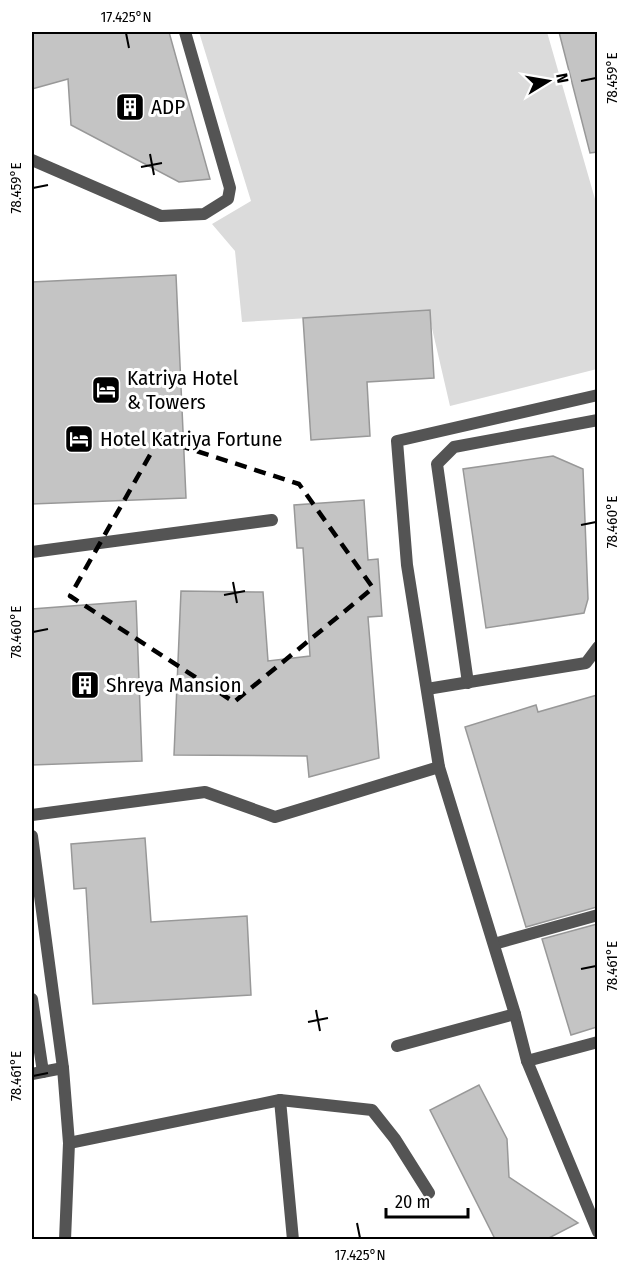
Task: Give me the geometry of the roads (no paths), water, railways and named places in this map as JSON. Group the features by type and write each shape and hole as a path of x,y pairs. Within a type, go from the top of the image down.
{"street":[{"path":"32,160 161,216 204,214 228,199 230,188 185,32"},
{"path":"597,395 397,441 407,565 439,767 515,1014 527,1061 597,1232"},
{"path":"468,682 437,464 454,447 597,420"},
{"path":"32,552 272,520"},
{"path":"427,689 586,663 597,647"},
{"path":"32,815 206,792 275,817 439,767"},
{"path":"32,836 63,1068 69,1143 65,1239"},
{"path":"494,944 597,915"},
{"path":"32,999 37,1073 63,1068"},
{"path":"397,1046 515,1014"},
{"path":"527,1061 597,1042"},
{"path":"69,1143 280,1100 372,1110 395,1139 429,1193"},
{"path":"280,1100 293,1239"}],"place":[{"name":"ADP","path":"130,107"},
{"name":"Katriya Hotel & Towers","path":"106,390"},
{"name":"Hotel Katriya Fortune","path":"79,439"},
{"name":"Shreya Mansion","path":"85,685"}]}
